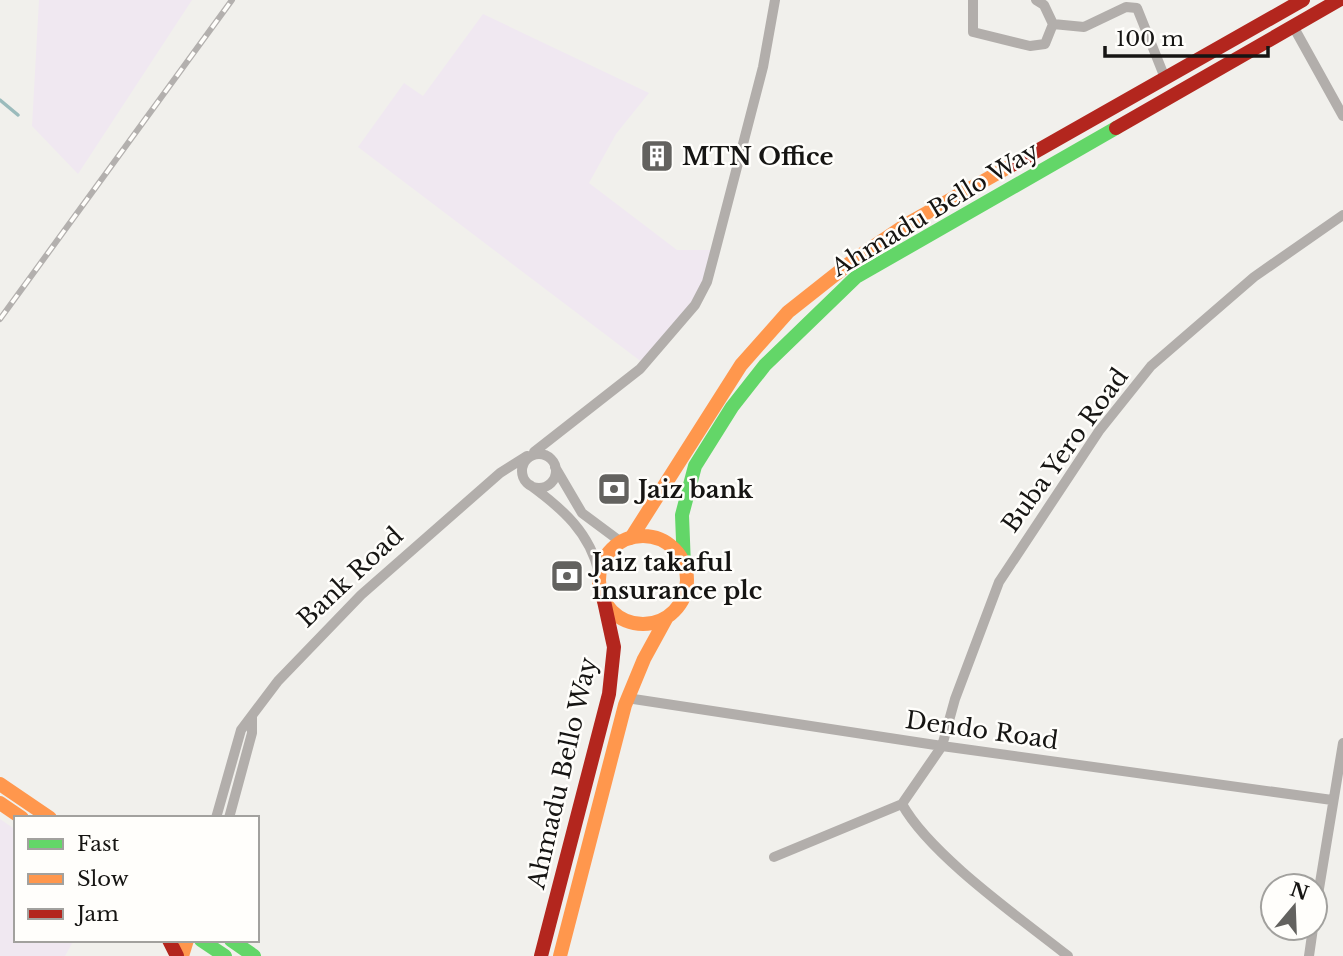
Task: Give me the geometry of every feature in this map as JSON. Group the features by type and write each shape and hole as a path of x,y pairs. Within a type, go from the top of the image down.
{"main road":[{"name":"Ahmadu Bello Way","path":"626,540 659,499 741,365 788,313 855,259 907,224 1303,0"},
{"name":"Ahmadu Bello Way","path":"684,566 682,515 695,466 732,407 765,365 849,284 1339,0"},
{"path":"642,536 663,541 679,556 684,566 687,582 683,598 667,617 644,625 632,623 611,611 604,601 599,573 604,558 626,540 642,536"},
{"name":"Ahmadu Bello Way","path":"541,956 614,667 614,627 604,601"},
{"name":"Ahmadu Bello Way","path":"560,956 627,698 667,617"},
{"path":"0,784 47,816"},
{"path":"0,803 19,816"},
{"path":"205,942 225,956"},
{"path":"234,942 254,956"}],"street":[{"name":"Bank Road","path":"217,816 241,730 309,646 361,595 489,483 564,430 640,369 695,305 707,282 762,67 775,0"},
{"path":"973,0 972,28 977,35 1038,46 1048,40 1053,24 1044,5 1036,0"},
{"path":"1053,24 1084,27 1126,7 1137,8 1165,78"},
{"path":"1293,26 1343,116"},
{"name":"Buba Yero Road","path":"902,804 942,746 999,582 1099,432 1152,366 1254,277 1343,215"},
{"path":"528,483 548,486 554,479 552,449 564,430"},
{"path":"528,483 522,471 530,454 554,464 582,513 626,540"},
{"path":"489,483 512,475 528,483 551,501 594,550 599,573"},
{"name":"Dendo Road","path":"627,698 942,746 1332,800"},
{"path":"230,816 252,733 252,716"},
{"path":"1321,872 1343,743"},
{"path":"774,857 902,804 913,824 994,898 1068,956"}],"shaded area":[{"path":"39,0 192,0 78,174 32,126"},
{"path":"483,14 649,93 616,134 589,183 677,250 712,250 698,302 647,366 358,147 404,83 423,96"},
{"path":"0,819 14,829 14,942 73,942 65,956 0,956"}],"waterway":[{"path":"0,100 18,115"}],"railway":[{"path":"0,319 232,0"}],"traffic: fast":[{"path":"684,566 682,515 695,466 732,407 765,365 856,277 1116,128"},
{"path":"204,942 225,956"},
{"path":"234,942 254,956"}],"traffic: slow":[{"path":"631,538 741,365 788,312 855,259 907,224 1012,165"},
{"path":"643,536 660,539 674,549 684,563 687,580 684,597 674,611 660,621 643,624 626,621 612,611 602,597 599,580 602,563 612,549 626,539 643,536"},
{"path":"560,956 625,705 644,659 667,617"},
{"path":"0,784 47,816"},
{"path":"0,803 19,816"},
{"path":"182,956 186,942"}],"traffic: jam":[{"path":"1012,165 1303,0"},
{"path":"1116,128 1339,0"},
{"path":"541,956 609,694 614,647 604,601"},
{"path":"170,942 177,956"}],"place":[{"name":"MTN Office","path":"657,156"},
{"name":"Jaiz bank","path":"614,489"},
{"name":"Jaiz takaful insurance plc","path":"567,576"}]}
